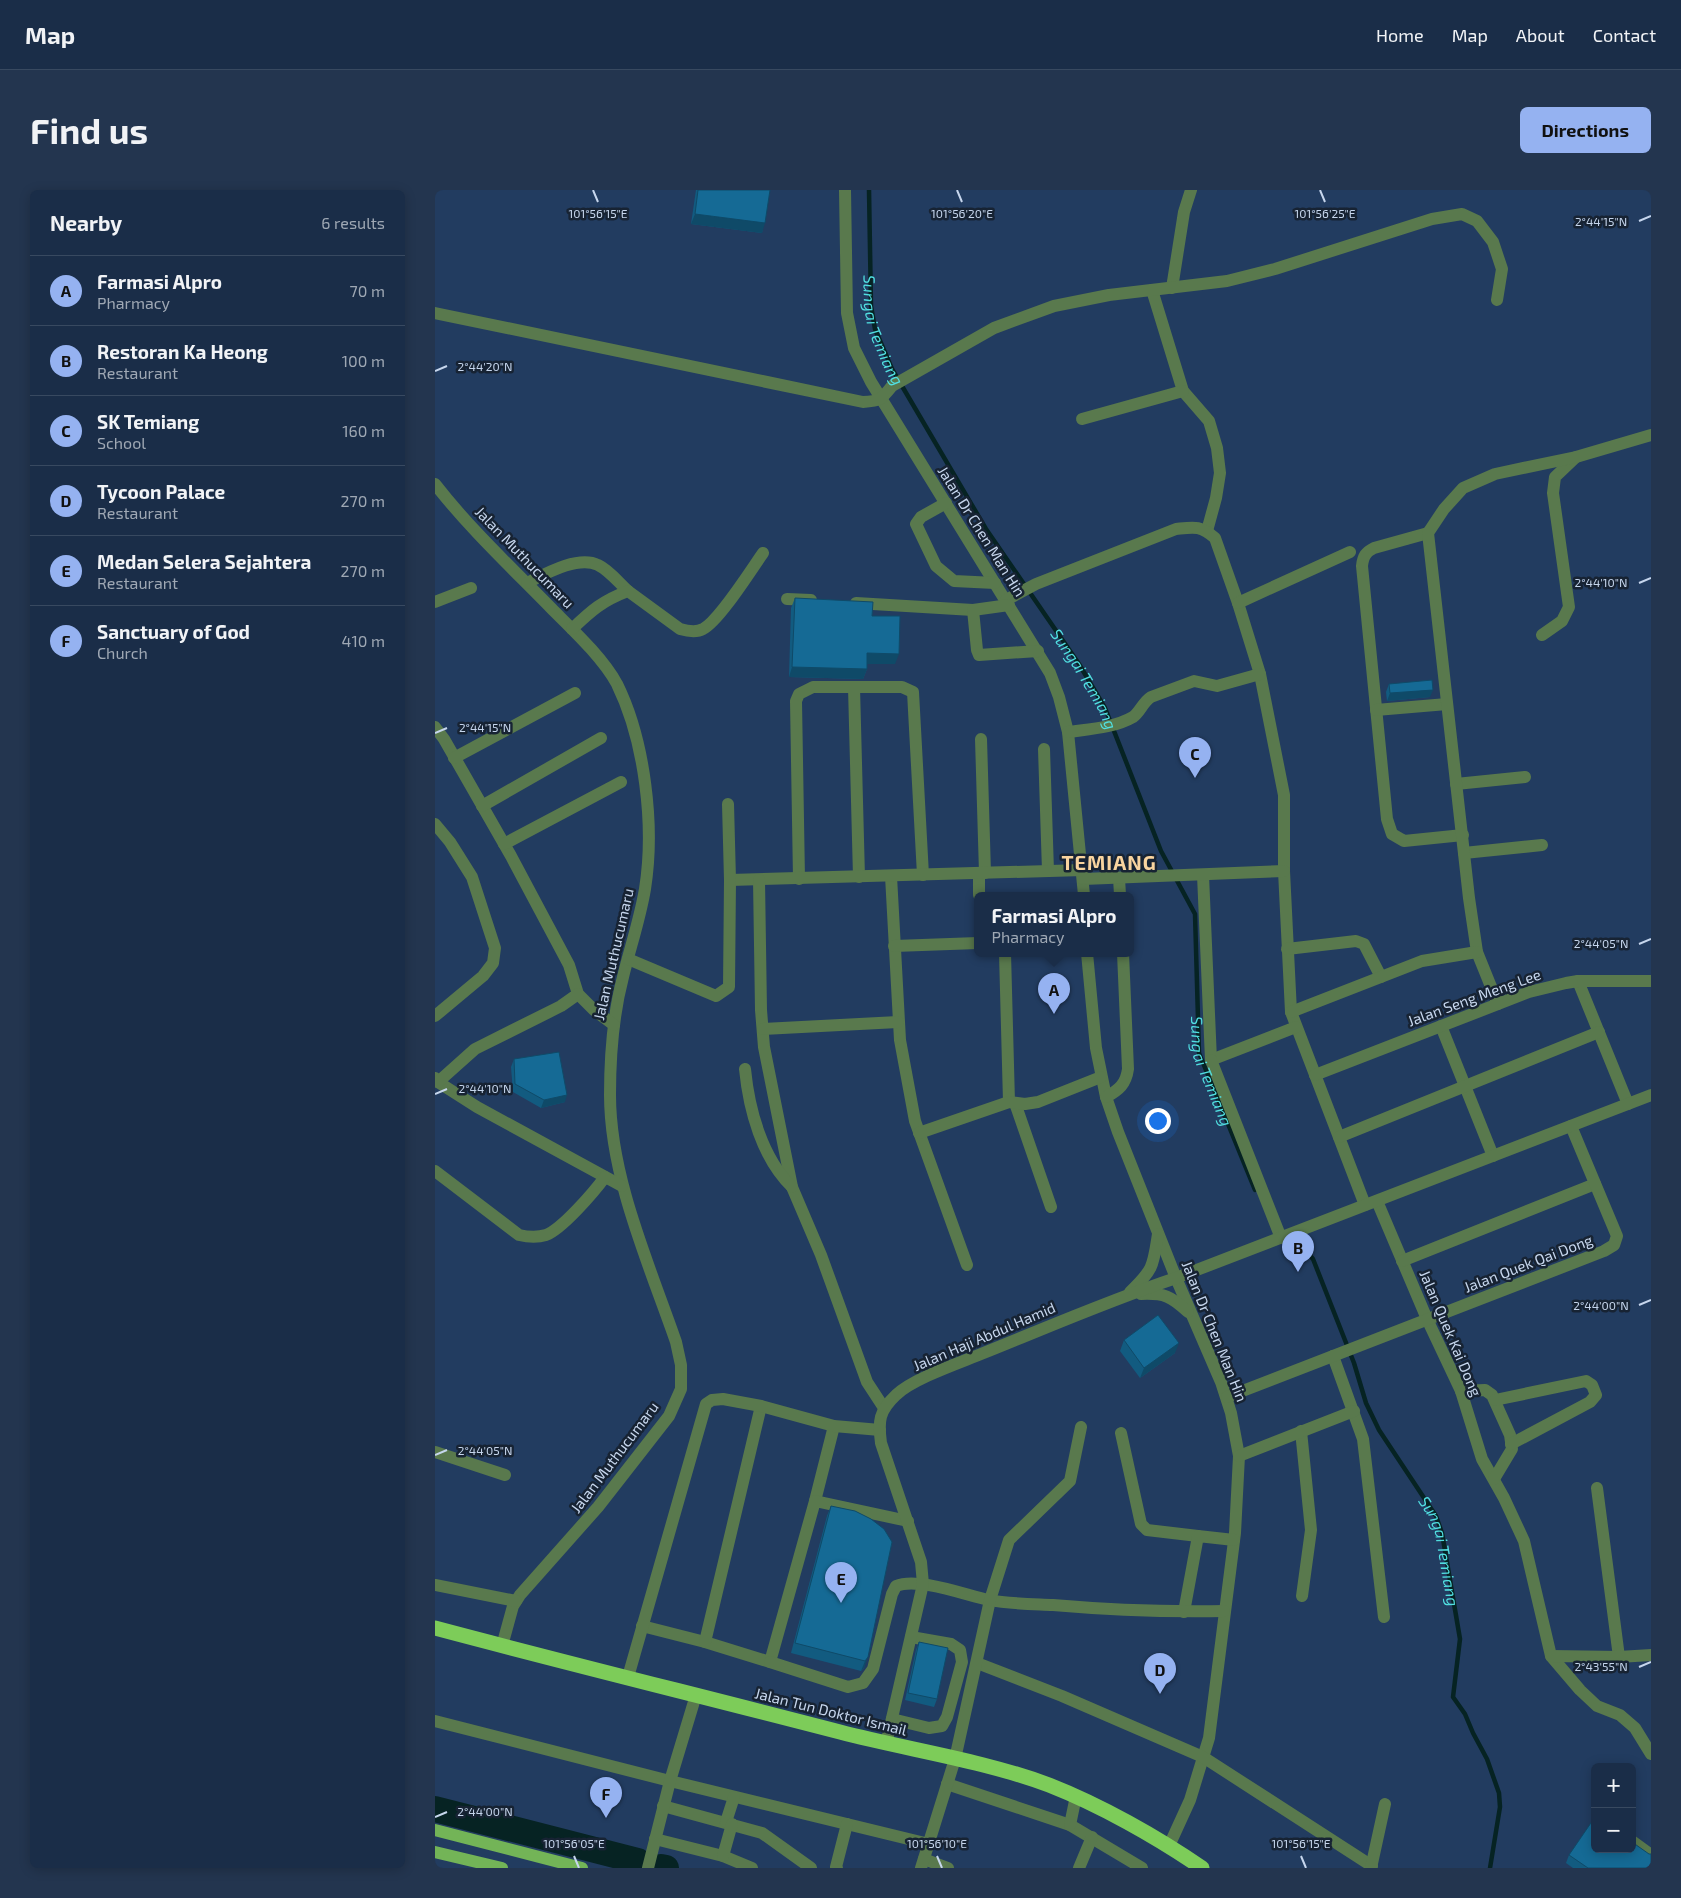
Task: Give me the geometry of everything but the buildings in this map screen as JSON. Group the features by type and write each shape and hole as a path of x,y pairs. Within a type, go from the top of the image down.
{"highway":[{"name":"Jalan Tun Doktor Ismail","path":"435,1628 886,1744 1006,1772 1076,1796 1169,1846 1202,1868"}],"main road":[{"path":"435,1830 582,1868"},
{"path":"435,1852 502,1868"}],"street":[{"name":"Jalan Dr Chen Man Hin","path":"845,190 847,314 854,348 882,399 995,583 1011,600 1050,673 1068,732 1084,892"},
{"path":"1172,288 1184,212 1191,190"},
{"path":"435,313 863,402 882,399 892,386 994,328 1054,306 1109,295 1227,281 1275,269 1432,219 1462,214 1477,221 1493,242 1502,269 1497,300"},
{"path":"846,602 973,610 1011,600 1036,584 1176,529 1196,526 1207,531 1216,498 1220,473 1217,448 1209,421 1183,391 1152,290"},
{"path":"1082,419 1183,391"},
{"path":"1463,835 1404,841 1392,834 1387,819 1362,566 1363,558 1367,552 1374,548 1428,532 1444,509 1463,488 1495,474 1576,457 1651,435"},
{"path":"1542,635 1562,621 1569,607 1553,493 1555,477 1576,457"},
{"name":"Jalan Muthucumaru","path":"435,484 466,522 589,646 616,683 634,728 647,797 649,845 645,890 623,978 614,1025 610,1097 613,1140 622,1186 675,1342 681,1366 681,1388 669,1416 604,1500 513,1606 502,1646"},
{"path":"946,503 921,517 915,524 936,566 954,581 995,583"},
{"name":"Jalan Quek Kai Dong","path":"1207,531 1215,538 1238,602 1260,674 1283,795 1283,871 1287,949 1291,1012 1296,1027 1339,1137 1371,1203 1403,1261 1427,1319 1461,1391 1481,1459 1505,1498 1524,1541 1551,1656 1580,1690 1597,1706 1620,1715 1635,1728 1651,1754"},
{"path":"1428,532 1463,835 1463,853 1477,952 1498,1004"},
{"path":"1238,602 1350,552"},
{"path":"527,583 561,567 585,561 599,565 628,591 680,629 689,632 701,630 713,622 763,553"},
{"path":"435,602 471,588"},
{"path":"572,629 592,609 628,591"},
{"path":"787,599 827,601"},
{"path":"973,610 979,655 1037,651"},
{"path":"1068,732 1101,728 1133,717 1145,701 1157,694 1195,681 1217,686 1260,674"},
{"path":"799,879 795,701 799,694 813,687 902,687 913,692 923,875"},
{"path":"854,687 859,877"},
{"path":"454,758 575,693"},
{"path":"1376,710 1447,704"},
{"path":"435,727 504,844 569,965 578,994 594,1010 614,1025"},
{"path":"482,806 601,738"},
{"path":"979,892 982,873 981,739"},
{"path":"1044,749 1048,871"},
{"path":"1456,784 1525,777"},
{"path":"504,844 621,782"},
{"path":"628,958 716,996 729,987 729,804"},
{"path":"435,824 450,842 473,877 495,948 493,962 483,976 435,1016"},
{"path":"1463,853 1542,845"},
{"path":"730,880 1048,871 1119,878 1283,871"},
{"path":"1203,875 1211,1060 1281,1238"},
{"path":"891,876 898,1022 915,1121 967,1265"},
{"path":"1119,878 1120,892"},
{"path":"759,880 761,1010 764,1046 792,1187 821,1255 867,1382 884,1408 879,1424 881,1443 921,1562 923,1584 886,1744"},
{"path":"1287,949 1356,941 1365,944 1381,977"},
{"path":"894,946 974,943"},
{"path":"1291,1012 1423,961 1477,952"},
{"path":"1005,957 1012,1103 1051,1207"},
{"name":"Jalan Dr Chen Man Hin","path":"1087,957 1096,1048 1106,1097 1158,1234 1227,1397 1239,1456 1234,1540 1209,1738 1190,1800 1169,1846"},
{"path":"1106,1097 1122,1087 1127,1078 1123,957"},
{"name":"Jalan Seng Meng Lee","path":"1315,1075 1529,992 1566,983 1651,981"},
{"path":"1578,982 1628,1104"},
{"path":"578,994 561,1006 475,1049 436,1080 477,1107 622,1186"},
{"path":"763,1029 898,1022"},
{"path":"1441,1026 1493,1156"},
{"path":"1211,1060 1296,1027"},
{"path":"1339,1137 1599,1032"},
{"path":"745,1069 748,1099 768,1153 780,1175 792,1187"},
{"path":"919,1132 1012,1103 1038,1102 1101,1077"},
{"name":"Jalan Haji Abdul Hamid","path":"884,1408 897,1394 942,1370 1129,1294 1281,1238 1651,1095"},
{"name":"Jalan Quek Qai Dong","path":"1227,1397 1604,1251 1614,1245 1617,1236 1571,1126"},
{"path":"435,1172 519,1235 534,1237 548,1234 558,1227 581,1205 605,1177"},
{"path":"1403,1261 1595,1184"},
{"path":"1129,1294 1152,1268 1158,1234"},
{"path":"1129,1294 1168,1296 1193,1317"},
{"path":"1337,1354 1363,1439 1384,1617"},
{"path":"1495,1400 1586,1381 1595,1390 1596,1395 1589,1402 1511,1444"},
{"path":"1461,1391 1485,1390 1493,1395 1511,1435 1512,1449 1494,1479"},
{"path":"628,1677 706,1404 712,1400 723,1399 761,1406 834,1426 880,1430"},
{"path":"705,1642 761,1406"},
{"path":"1239,1456 1354,1411"},
{"path":"770,1662 834,1426"},
{"path":"948,1868 923,1863 955,1759 990,1600 1009,1540 1070,1481 1081,1427"},
{"path":"1301,1431 1311,1530 1302,1596"},
{"path":"1121,1433 1141,1524 1147,1530 1234,1540"},
{"path":"435,1452 505,1475"},
{"path":"1597,1488 1619,1657"},
{"path":"815,1501 908,1521"},
{"path":"1184,1612 1198,1536"},
{"path":"642,1626 705,1642 848,1687 863,1683 873,1669 892,1594 896,1586 904,1582 923,1584 990,1600 1089,1608 1224,1612"},
{"path":"435,1585 517,1601"},
{"path":"892,1719 929,1728 942,1726 947,1717 962,1662 960,1650 951,1644 911,1637"},
{"path":"1551,1656 1619,1657 1651,1655"},
{"path":"977,1663 1062,1696 1203,1757 1371,1867 1385,1804"},
{"path":"648,1868 669,1781 696,1694"},
{"path":"435,1720 669,1781 929,1844"},
{"path":"947,1784 1070,1825 1142,1868"},
{"path":"1070,1825 1076,1796"},
{"path":"723,1856 734,1797"},
{"path":"663,1806 762,1833 811,1868"},
{"path":"837,1868 847,1824"},
{"path":"1079,1868 1092,1837"},
{"path":"655,1839 723,1856 752,1868"},
{"path":"1636,1844 1651,1855"}],"waterway":[{"name":"Sungai Temiang","path":"869,190 871,306 875,329 892,369 986,529 1079,664 1105,708 1161,851 1195,914 1199,1053 1255,1190"},
{"name":"Sungai Temiang","path":"1306,1251 1313,1259 1354,1363 1366,1403 1379,1430 1436,1516 1442,1533 1460,1639 1453,1697 1465,1714 1487,1759 1499,1793 1500,1807 1490,1868"},
{"name":"Sungai Temiang","path":"435,1809 638,1861"},
{"name":"Sungai Temiang","path":"661,1867 666,1868"}],"place":[{"name":"SK Temiang","path":"1195,778"},
{"name":"Farmasi Alpro","path":"1054,1014"},
{"name":"Restoran Ka Heong","path":"1298,1272"},
{"name":"Medan Selera Sejahtera","path":"841,1603"},
{"name":"Tycoon Palace","path":"1160,1694"},
{"name":"Sanctuary of God","path":"606,1818"}],"district":[{"name":"TEMIANG","path":"1109,862"}]}
